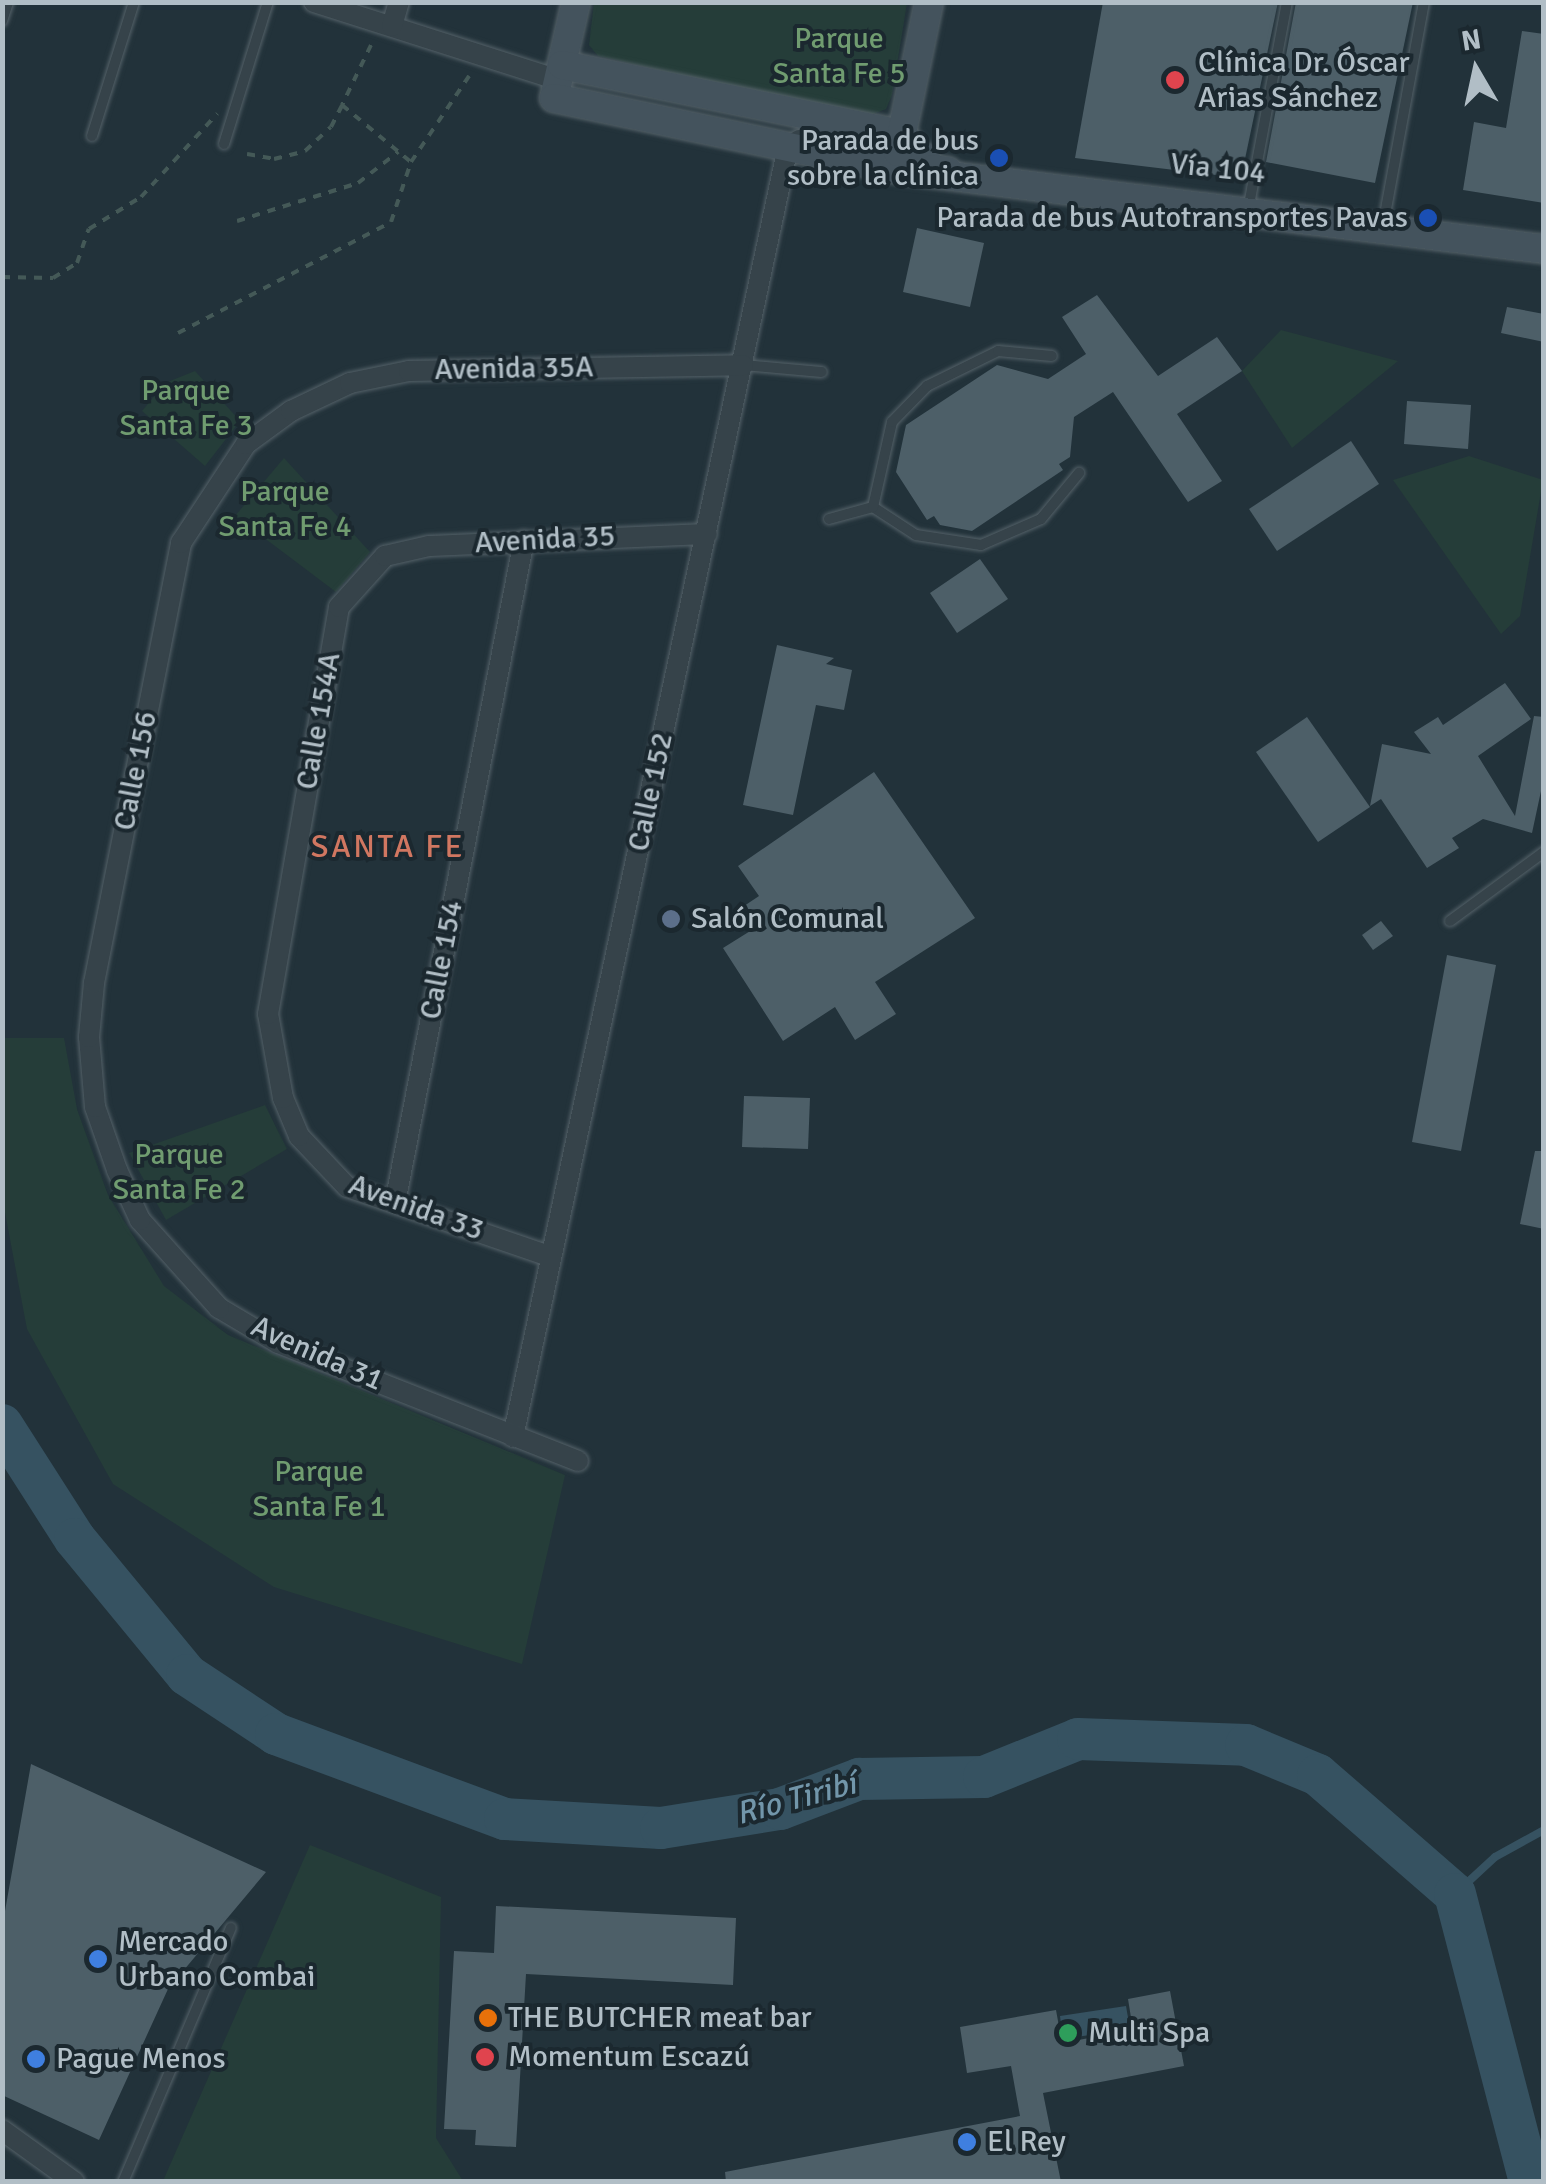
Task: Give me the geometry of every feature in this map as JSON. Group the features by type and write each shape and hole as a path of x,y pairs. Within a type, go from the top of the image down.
{"main road":[{"path":"560,72 576,2"},
{"path":"897,155 930,2"},
{"name":"Vía 104","path":"1544,236 1384,220 1249,206 933,169 897,155 560,72 554,98 788,147 897,155 1544,248"}],"street":[{"path":"314,2 482,55 560,72"},
{"path":"387,24 399,2"},
{"name":"Calle 152","path":"512,1437 788,147"},
{"name":"Avenida 35A","path":"292,411 350,383 409,372 744,365"},
{"name":"Calle 156","path":"117,1170 95,1106 89,1037 94,983 182,543 246,444 292,411"},
{"name":"Avenida 35","path":"385,556 428,546 707,534"},
{"name":"Calle 154","path":"395,1203 524,540"},
{"name":"Calle 154A","path":"299,1136 270,1055 268,1014 340,606 385,556"},
{"name":"Avenida 33","path":"299,1136 347,1188 549,1256"},
{"name":"Avenida 31","path":"117,1170 140,1220 220,1308 278,1343 578,1460"},
{"path":"2,2130 74,2182"}],"lane":[{"path":"2,21 8,2"},
{"path":"92,136 134,2"},
{"path":"224,144 268,2"},
{"path":"1249,206 1288,2"},
{"path":"1384,220 1424,2"},
{"path":"873,507 892,422 927,386 998,351 1052,356"},
{"path":"744,365 822,372"},
{"path":"830,519 873,507 916,535 981,545 1041,519 1079,473"},
{"path":"1450,921 1544,852"},
{"path":"123,2182 231,1928"}],"path":[{"path":"247,154 274,159 305,151 330,128 387,24"},
{"path":"178,333 391,222 411,162 482,55"},
{"path":"2,278 53,278 77,263 89,230 141,198 224,100"},
{"path":"342,105 411,162"},
{"path":"237,221 358,182 398,152"}],"green space":[{"name":"Parque Santa Fe 5","path":"594,3 907,3 892,95 886,109 865,117 598,56 589,45"},
{"path":"1281,330 1398,361 1292,448 1242,371"},
{"name":"Parque Santa Fe 3","path":"195,371 240,421 205,466 142,411 165,383"},
{"path":"1469,456 1543,480 1520,616 1501,634 1393,480"},
{"name":"Parque Santa Fe 4","path":"284,458 370,552 336,592 235,516"},
{"name":"Parque Santa Fe 1","path":"2,1038 64,1038 77,1109 108,1195 164,1286 228,1335 565,1475 522,1664 274,1587 113,1484 27,1329 3,1202"},
{"name":"Parque Santa Fe 2","path":"265,1105 287,1149 166,1220 129,1153"},
{"path":"310,1845 441,1897 436,2138 463,2181 163,2181"}],"water":[{"path":"1126,2006 1130,2029 1063,2039 1060,2016"}],"building":[{"name":"Clínica Dr. Óscar Arias Sánchez","path":"1103,2 1278,2 1241,178 1075,158"},
{"path":"1296,2 1413,2 1375,183 1266,162"},
{"path":"1522,31 1544,34 1544,203 1463,190 1474,122 1506,128"},
{"path":"917,228 984,243 970,307 903,292"},
{"path":"1097,295 1158,376 1217,337 1242,371 1177,414 1222,481 1188,502 1113,392 1074,417 1070,457 1059,464 1063,470 972,531 940,525 934,516 927,520 896,472 906,425 997,365 1048,379 1086,354 1062,317"},
{"path":"1507,307 1544,314 1544,342 1501,333"},
{"path":"1407,401 1471,405 1468,449 1404,444"},
{"path":"1351,441 1379,484 1277,551 1249,509"},
{"path":"980,559 1008,599 957,633 930,593"},
{"path":"777,645 834,658 826,664 852,670 844,710 816,705 793,815 743,805"},
{"path":"1505,683 1531,719 1478,756 1515,816 1534,716 1544,717 1544,777 1532,833 1483,819 1452,838 1459,848 1427,868 1381,799 1370,806 1382,744 1431,754 1414,732 1438,717 1443,725"},
{"path":"1307,717 1370,807 1318,842 1256,752"},
{"path":"874,772 975,918 875,982 896,1014 855,1040 835,1007 783,1041 723,948 755,928 741,908 759,896 738,866"},
{"path":"1381,921 1393,936 1373,950 1362,935"},
{"path":"1447,955 1496,965 1461,1151 1412,1142"},
{"path":"744,1096 810,1098 808,1149 742,1147"},
{"path":"1535,1151 1544,1151 1544,1229 1520,1224"},
{"name":"Mercado Urbano Combai","path":"31,1764 266,1872 168,1989 99,2140 2,2095 2,1928"},
{"name":"Momentum Escazú","path":"496,1906 736,1918 733,1985 526,1974 516,2147 475,2145 476,2130 444,2129 454,1951 494,1953"},
{"path":"1170,1991 1184,2066 1043,2093 1061,2182 726,2182 725,2172 1020,2116 1011,2066 967,2073 960,2027 1056,2010 1062,2043 1133,2030 1128,1999"}],"waterway":[{"name":"Río Tiribí","path":"2,1425 75,1539 187,1675 276,1734 505,1819 661,1828 780,1809 859,1779 984,1777 1078,1739 1246,1745 1318,1775 1455,1894 1530,2182"},
{"path":"1455,1894 1495,1857 1544,1830"}],"place":[{"name":"Clínica Dr. Óscar Arias Sánchez","path":"1175,80"},
{"name":"Parada de bus sobre la clínica","path":"999,158"},
{"name":"Parada de bus Autotransportes Pavas","path":"1428,218"},
{"name":"Salón Comunal","path":"671,919"},
{"name":"Mercado Urbano Combai","path":"98,1959"},
{"name":"THE BUTCHER meat bar","path":"488,2018"},
{"name":"Multi Spa","path":"1068,2033"},
{"name":"Momentum Escazú","path":"485,2057"},
{"name":"Pague Menos","path":"36,2059"},
{"name":"El Rey","path":"967,2142"}],"district":[{"name":"SANTA FE","path":"388,847"}]}
